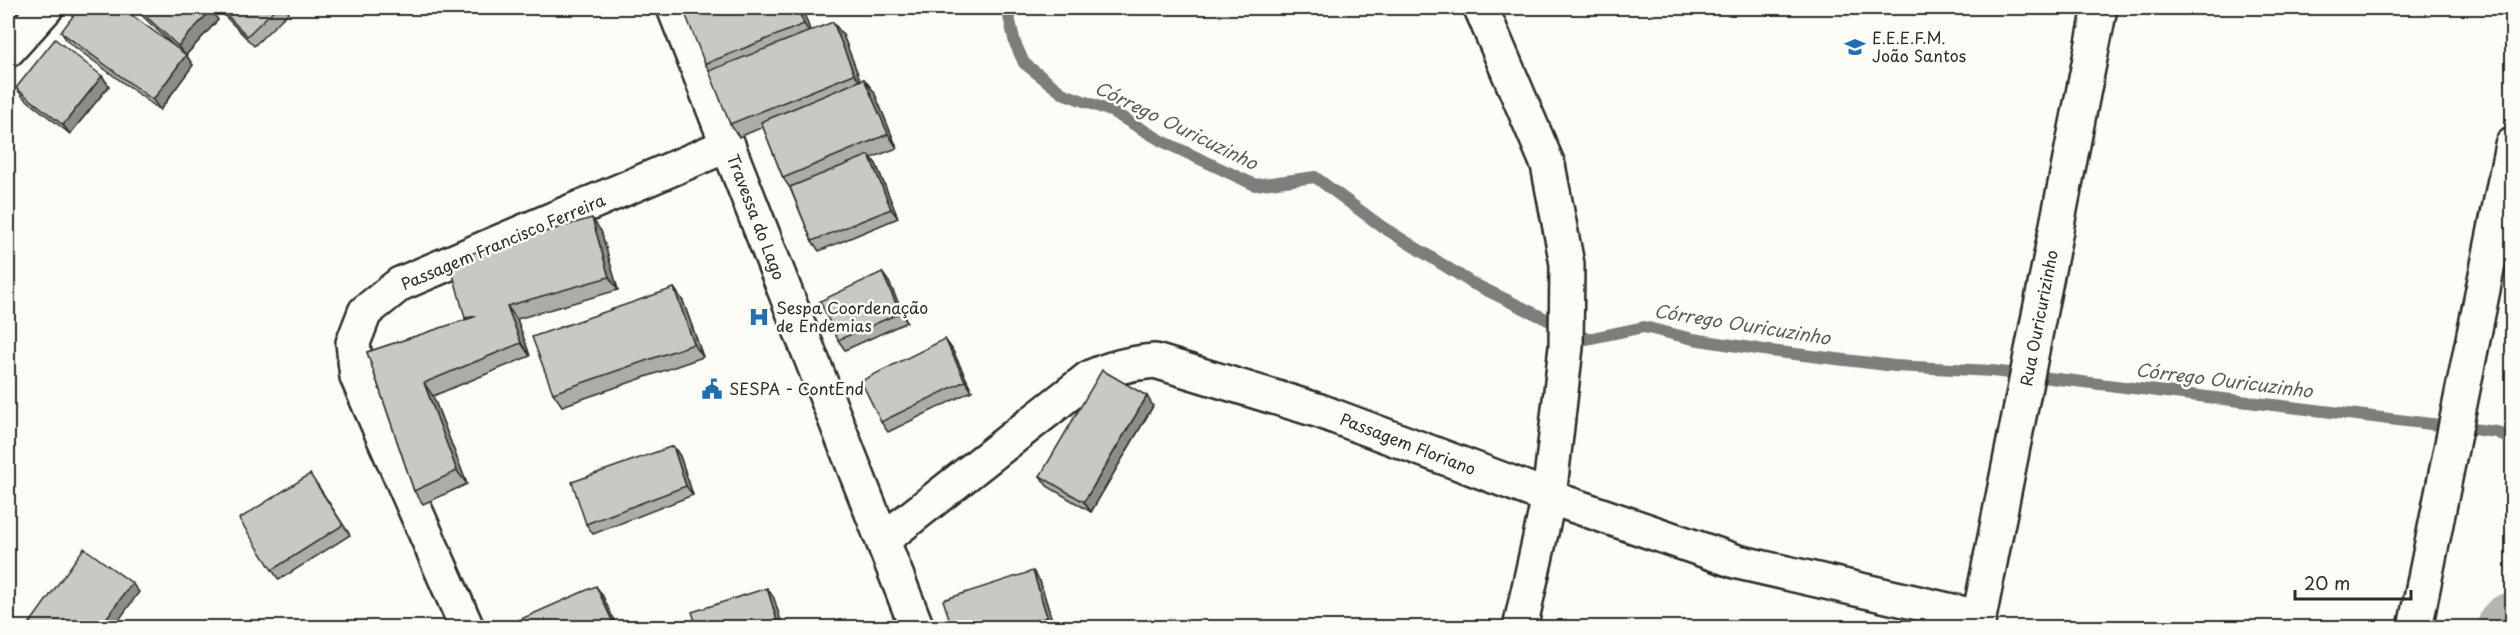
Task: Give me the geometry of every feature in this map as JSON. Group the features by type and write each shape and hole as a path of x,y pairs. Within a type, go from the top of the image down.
{"street":[{"path":"8,50 46,8"},
{"name":"Travessa do Lago","path":"674,8 917,627"},
{"path":"1481,8 1548,165 1566,264 1566,347 1549,497 1520,627"},
{"name":"Rua Ouricurizinho","path":"1978,622 2100,8"},
{"name":"Passagem Francisco Ferreira","path":"467,627 357,377 352,343 365,312 400,285 728,145"},
{"path":"2415,627 2512,145"},
{"name":"Passagem Floriano","path":"884,539 1089,378 1127,363 1155,362 1320,411 1549,497 1738,562 1978,622"}],"building":[{"path":"79,8 122,8 186,55 153,100 61,32"},
{"path":"137,8 208,8 211,10 178,46"},
{"path":"220,8 276,8 247,36"},
{"path":"683,8 797,8 804,24 705,64"},
{"path":"833,22 854,74 730,124 709,71"},
{"path":"55,39 102,76 63,125 16,88"},
{"path":"864,79 888,134 783,178 761,122"},
{"path":"869,155 891,209 812,241 790,187"},
{"path":"592,218 609,277 507,306 521,343 424,383 457,471 414,491 367,352 477,316 465,318 449,260"},
{"path":"882,272 900,313 838,340 820,301"},
{"path":"674,288 694,344 553,393 532,337"},
{"path":"945,339 965,381 881,422 861,381"},
{"path":"1102,370 1147,396 1084,502 1040,476"},
{"path":"673,446 686,486 586,524 572,482"},
{"path":"310,474 343,525 272,570 239,519"},
{"path":"84,548 132,583 100,627 27,627"},
{"path":"1033,571 1047,617 1014,627 952,627 943,600"},
{"path":"596,586 615,627 503,627"},
{"path":"767,588 779,627 697,627 692,612"},
{"path":"837,623 839,627 822,627"}],"waterway":[{"name":"Córrego Ouricuzinho","path":"1007,8 1015,43 1024,63 1062,93 1113,112 1162,141 1255,185 1315,177 1381,226 1472,283 1587,339 1644,327 1693,339 1770,351 1895,366 1992,371 2497,432 2512,441"}],"place":[{"name":"E.E.E.F.M. João Santos","path":"1855,47"},
{"name":"Sespa Coordenação de Endemias","path":"759,317"},
{"name":"SESPA - ContEnd","path":"712,389"}]}
